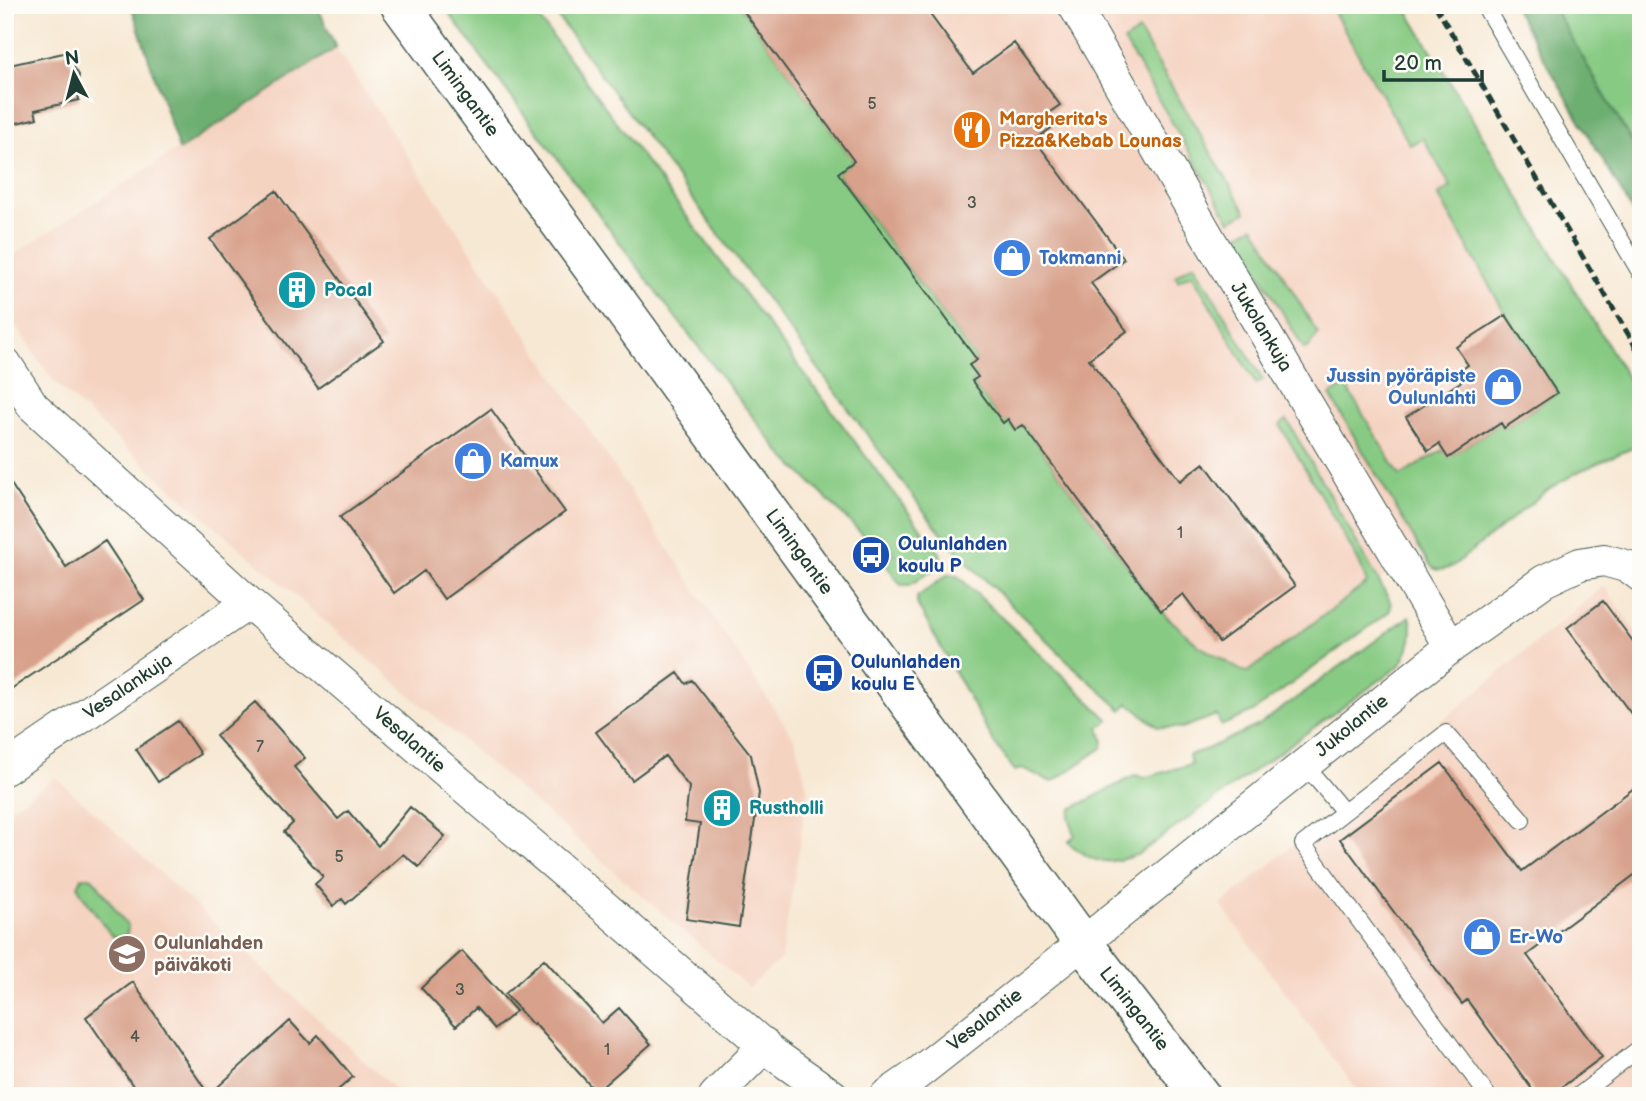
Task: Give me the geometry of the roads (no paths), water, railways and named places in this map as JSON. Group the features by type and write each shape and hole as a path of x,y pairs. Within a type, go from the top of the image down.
{"main road":[{"name":"Limingantie","path":"400,5 1083,943 1201,1096"}],"street":[{"name":"Jukolankuja","path":"1074,5 1451,647"},
{"name":"Vesalantie","path":"5,363 33,406 249,603 775,1055 833,1096"},
{"name":"Jukolantie","path":"1083,943 1451,647 1544,581 1580,564 1604,559 1629,567 1641,576"},
{"name":"Vesalankuja","path":"5,769 249,603"},
{"name":"Vesalantie","path":"886,1096 1083,943"},
{"path":"715,1096 763,1044"}],"lane":[{"path":"1483,5 1641,274"},
{"path":"1488,1096 1303,844 1446,733 1522,820"},
{"path":"1305,765 1344,812"},
{"path":"1578,1096 1641,1047"}],"railway":[{"path":"1435,5 1641,356"}],"place":[{"name":"Margherita's Pizza&Kebab Lounas","path":"972,130"},
{"name":"Tokmanni","path":"1012,258"},
{"name":"Pocal","path":"297,290"},
{"name":"Jussin pyöräpiste Oulunlahti","path":"1503,387"},
{"name":"Kamux","path":"473,461"},
{"name":"Oulunlahden koulu P","path":"871,555"},
{"name":"Oulunlahden koulu E","path":"824,673"},
{"name":"Rustholli","path":"722,808"},
{"name":"Er-Wo","path":"1482,937"},
{"name":"Oulunlahden päiväkoti","path":"127,954"}]}
